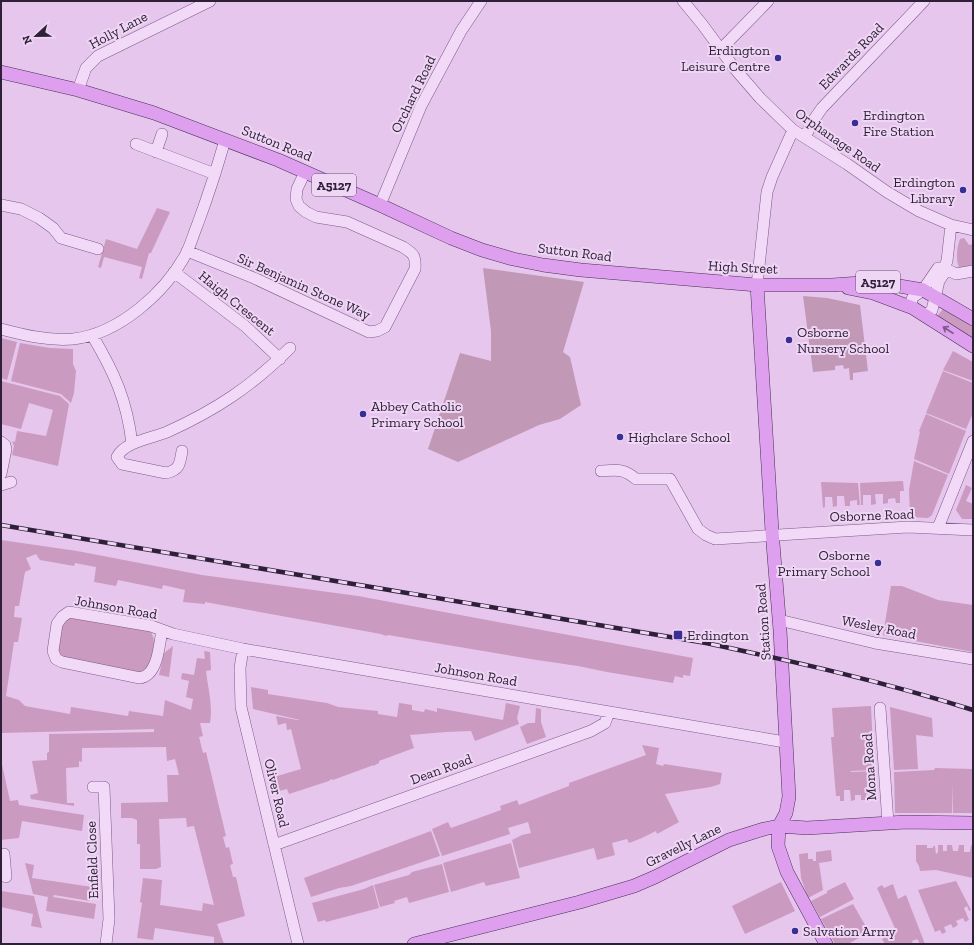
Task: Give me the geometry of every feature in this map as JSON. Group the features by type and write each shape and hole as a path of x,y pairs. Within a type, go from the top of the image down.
{"main road":[{"name":"Sutton Road","path":"1,72 78,90 154,112 305,172 482,250 513,259 559,267 653,277"},
{"name":"High Street","path":"653,277 757,285 832,285"},
{"name":"A5127","path":"832,285 875,282 923,290 973,319"},
{"name":"Station Road","path":"757,285 772,535 780,620 785,742 789,797 786,813 779,826 778,846 787,872 826,944"},
{"name":"A5127","path":"832,285 873,293 918,311 973,346"},
{"name":"Gravelly Lane","path":"414,944 440,941 634,886 729,840 764,829 779,826 807,828 888,823 973,823"}],"street":[{"name":"Holly Lane","path":"78,90 86,68 98,56 210,1"},
{"name":"Orchard Road","path":"380,205 422,106 461,31 481,1"},
{"name":"Orphanage Road","path":"682,1 760,98 794,130 887,192 919,211 951,225 973,230"},
{"path":"721,49 768,1"},
{"name":"Edwards Road","path":"805,137 813,120 822,108 924,1"},
{"path":"757,285 767,192 772,177 794,130"},
{"path":"156,152 162,134"},
{"path":"1,330 30,337 73,339 92,335 133,314 157,293 174,272 187,251 209,193 225,140"},
{"path":"136,144 215,174"},
{"name":"Sir Benjamin Stone Way","path":"187,251 254,278 369,332 377,331 384,327 415,269 416,259 411,252 403,247 347,222 316,217 306,212 299,206 296,199 297,189 305,172"},
{"path":"1,205 21,209 39,218 53,228 61,238 98,249"},
{"path":"951,225 947,261 944,268 945,272 939,281 932,310 930,312 918,311 911,302 913,297 923,290 938,268 944,268 956,274 973,271"},
{"name":"Haigh Crescent","path":"174,272 245,326 280,359"},
{"path":"92,335 116,378 125,404 132,444"},
{"path":"182,451 178,467 173,472 166,473 122,464 117,457 120,450 132,444 166,432 218,407 260,377 290,348"},
{"path":"938,528 973,441"},
{"path":"1,442 6,445 6,449 1,474"},
{"name":"Osborne Road","path":"601,471 618,470 628,472 636,479 670,480 698,529 715,539 908,528 973,530"},
{"name":"Johnson Road","path":"162,630 154,669 144,678 62,662 56,658 53,651 57,624 62,617 69,612 151,626 162,630 173,634 243,648 785,742"},
{"name":"Wesley Road","path":"780,620 875,643 973,659"},
{"name":"Oliver Road","path":"243,648 240,668 242,707 298,944"},
{"name":"Mona Road","path":"880,708 888,823"},
{"name":"Dean Road","path":"274,845 591,731 606,723 609,712"},
{"name":"Enfield Close","path":"93,787 104,787 109,919 106,944"},
{"path":"4,854 3,866 6,877"}],"shaded area":[{"path":"157,208 170,212 151,253 149,253 142,279 139,278 142,267 104,257 101,268 98,267 106,239 137,249"},
{"path":"964,238 969,245 973,244 973,268 960,269 958,266 958,246 960,239"},
{"path":"483,268 584,282 563,352 570,357 581,405 560,419 539,425 458,462 428,449 460,353 491,361 491,331"},
{"path":"803,296 827,298 860,305 868,371 853,373 853,380 850,380 849,368 844,369 843,365 835,366 835,370 813,372"},
{"path":"943,309 973,327 973,339 938,318 938,315"},
{"path":"1,338 17,342 7,380 1,378"},
{"path":"20,343 50,348 73,349 73,364 76,371 74,393 71,403 61,394 11,381"},
{"path":"953,351 973,362 973,381 943,370"},
{"path":"943,371 973,383 973,413 966,429 926,413"},
{"path":"1,381 60,396 69,404 58,466 12,455 14,446 12,441 15,442 17,431 46,436 53,410 29,403 21,429 1,424"},
{"path":"926,414 966,431 949,474 914,459 919,431"},
{"path":"914,461 948,475 932,515 928,518 910,517 909,490"},
{"path":"903,481 904,491 900,491 900,503 896,503 895,498 888,499 888,503 883,504 883,494 875,494 876,504 871,505 871,495 863,495 863,505 861,505 860,483"},
{"path":"821,482 858,483 860,505 857,505 857,500 850,501 850,506 845,506 844,496 837,496 837,506 833,507 832,497 825,497 825,507 823,508"},
{"path":"966,485 972,488 966,501 973,504 973,519 962,519 956,510"},
{"path":"1,540 77,551 202,575 358,596 693,658 690,676 683,675 683,678 675,676 673,683 578,666 388,635 386,636 205,602 205,604 183,602 185,590 163,585 162,589 118,580 116,586 94,582 96,567 75,563 74,566 40,560 36,554 26,558 31,569 25,572 19,606 15,606 14,617 22,618 18,642 14,642 6,696 19,700 25,706 70,714 71,707 128,716 129,711 163,716 165,700 191,710 193,699 186,697 189,681 181,679 182,673 194,675 197,658 205,659 204,651 210,652 211,670 206,671 211,703 211,716 210,723 200,723 203,736 199,737 203,753 206,752 226,836 223,837 226,848 229,847 233,864 230,865 233,877 236,877 245,916 217,924 224,944 214,944 214,937 155,928 153,940 137,938 142,903 140,902 143,878 162,880 160,905 202,911 203,903 214,905 194,826 187,827 186,818 159,819 161,867 156,869 140,869 140,844 137,844 137,820 132,818 121,818 121,803 168,802 167,775 179,775 175,759 167,761 166,747 82,748 82,762 79,761 79,767 66,768 67,803 74,803 74,806 31,799 30,795 38,793 32,761 47,760 47,753 49,752 49,734 154,732 154,729 1,733"},
{"path":"891,586 902,586 938,600 973,605 973,652 883,635"},
{"path":"69,618 148,629 154,642 150,667 140,673 62,658 58,651 63,623"},
{"path":"173,646 169,677 159,675 164,653"},
{"path":"251,687 268,690 268,694 327,703 338,707 378,711 378,714 397,717 400,703 412,705 412,710 424,712 425,709 437,712 437,708 503,720 506,703 520,706 517,718 519,724 475,741 471,731 410,735 414,748 379,761 379,763 373,766 372,765 333,780 331,779 329,781 289,794 287,789 279,791 274,777 301,769 291,729 287,730 286,723 278,725 276,716 300,720 253,709"},
{"path":"871,706 874,770 851,772 875,771 876,799 873,799 873,794 866,794 866,800 861,800 861,795 855,795 855,800 851,801 850,790 844,790 844,801 840,801 840,796 836,796 831,737 834,737 832,708"},
{"path":"890,707 932,718 933,737 916,735 918,769 894,770"},
{"path":"536,708 541,709 541,722 546,737 527,744 520,727 528,723 535,723"},
{"path":"642,745 659,748 656,764 722,773 720,784 711,787 665,794 679,822 657,834 656,831 629,843 627,839 612,843 615,855 597,860 594,848 519,868 512,840 522,835 531,833 528,822 508,828 510,834 442,856 432,829 448,822 451,828 501,810 500,806 517,800 519,805 569,786 569,783 646,755"},
{"path":"1,760 10,801 18,800 19,805 84,815 82,831 22,821 19,838 1,840"},
{"path":"935,768 973,769 973,813 953,813 953,784 952,813 895,813 894,772 934,770"},
{"path":"431,831 440,856 351,886 339,888 311,897 304,878"},
{"path":"511,843 520,878 486,886 484,882 451,892 443,863"},
{"path":"916,845 927,845 927,848 933,848 933,846 935,846 936,854 938,852 938,845 943,845 943,851 947,851 947,845 952,845 953,851 958,851 959,845 964,845 964,852 970,852 971,845 973,846 973,878 936,870 920,871 916,861"},
{"path":"831,850 832,861 819,863 823,890 808,898 801,878 799,854 808,853 808,859 813,859 813,861 816,861 816,852"},
{"path":"25,863 34,865 32,878 92,887 90,901 54,895 53,897 96,904 94,919 46,911 48,897 33,894"},
{"path":"442,864 449,892 409,903 407,897 394,901 395,903 380,907 374,885 409,875 412,872"},
{"path":"956,881 971,910 969,911 967,906 964,908 969,920 965,922 963,918 956,921 958,925 953,928 951,924 944,927 946,932 942,934 940,930 935,932 918,890"},
{"path":"781,882 795,911 745,934 732,906"},
{"path":"845,882 854,899 820,917 811,901"},
{"path":"893,884 898,899 906,895 925,944 920,944 917,939 912,941 913,944 885,944 882,939 897,933 877,888 882,885 884,888"},
{"path":"373,885 379,908 326,922 325,920 318,922 312,903 364,889"},
{"path":"1,891 34,896 42,928 31,926 33,914 1,907"},
{"path":"853,904 869,932 848,944 835,944 821,919"}],"railway":[{"path":"1,525 706,643 840,673 907,690 973,710"}],"place":[{"name":"Erdington Leisure Centre","path":"778,58"},
{"name":"Erdington Fire Station","path":"855,123"},
{"name":"Erdington Library","path":"963,190"},
{"name":"Osborne Nursery School","path":"789,340"},
{"name":"Abbey Catholic Primary School","path":"363,414"},
{"name":"Highclare School","path":"620,437"},
{"name":"Osborne Primary School","path":"878,563"},
{"name":"Erdington","path":"678,635"},
{"name":"Salvation Army","path":"795,931"}]}
